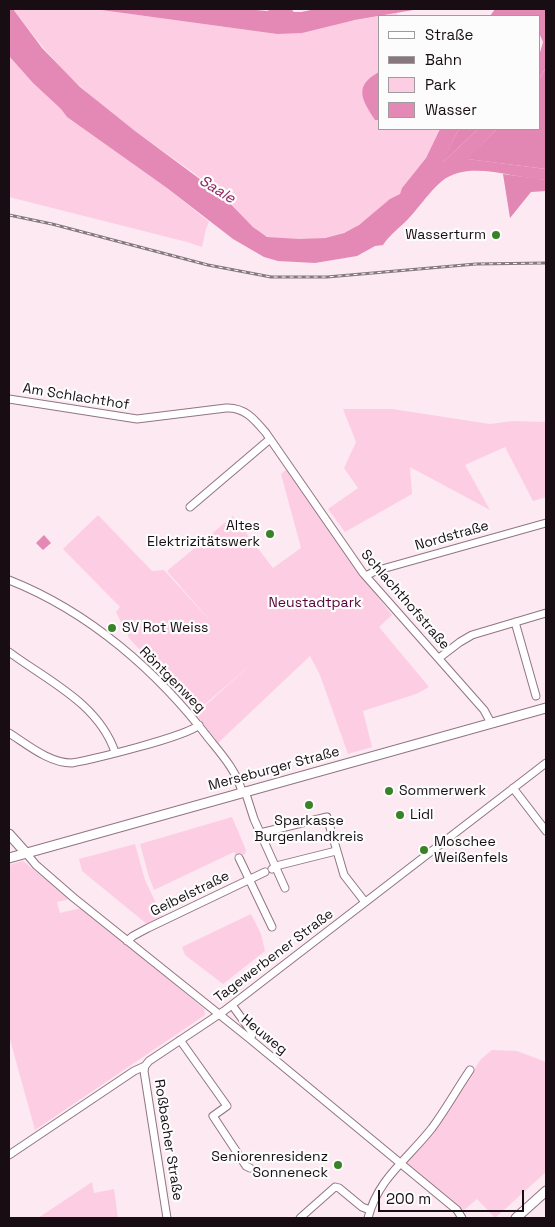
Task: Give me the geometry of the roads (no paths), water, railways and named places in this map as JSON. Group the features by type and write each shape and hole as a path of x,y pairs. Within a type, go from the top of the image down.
{"main road":[{"name":"Merseburger Straße","path":"9,858 546,708"},
{"path":"9,834 26,853"},
{"path":"516,1218 546,1191"}],"street":[{"name":"Am Schlachthof","path":"9,399 137,419 236,408 244,411 256,421"},
{"name":"Schlachthofstraße","path":"256,421 366,576 484,710 491,724"},
{"path":"190,506 270,439"},
{"name":"Nordstraße","path":"366,576 375,571 546,523"},
{"name":"Röntgenweg","path":"9,580 29,588 86,621 122,648 163,685 199,725 236,776 260,833 271,869 285,888"},
{"path":"438,658 472,635 546,613"},
{"path":"515,622 536,696"},
{"path":"9,652 89,709 103,726 115,752"},
{"path":"9,733 48,757 62,762 79,761 115,752 194,729 199,725"},
{"name":"Tagewerbener Straße","path":"9,1155 134,1071 145,1066 149,1061 232,1005 546,763"},
{"path":"513,788 546,831"},
{"path":"260,833 327,817 344,875 365,902"},
{"name":"Geibelstraße","path":"127,941 148,928 271,869 336,850"},
{"name":"Heuweg","path":"26,853 37,866 60,886 250,1039 457,1210 462,1218"},
{"path":"239,858 272,927"},
{"path":"232,1005 251,1032 250,1039"},
{"path":"180,1040 227,1106 213,1116 246,1166 250,1168"},
{"name":"Roßbacher Straße","path":"145,1066 144,1071 167,1218"},
{"path":"368,1218 382,1185 432,1127 470,1070"},
{"path":"302,1218 335,1187 370,1210"}],"water":[{"path":"9,9 13,9 42,48 80,87 135,131 224,197 253,227 267,237 325,238 344,233 359,225 390,199 400,194 402,188 426,158 440,130 458,130 442,163 477,130 496,130 468,159 546,169 546,180 492,172 465,171 442,181 383,245 375,246 357,256 315,263 278,261 264,257 233,239 167,188 67,117 9,56"},
{"path":"94,9 245,9 267,11 272,9 291,9 294,12 301,12 316,9 419,9 378,15 302,33 277,34"},
{"path":"495,9 546,9 546,67 540,78 540,52 543,42 540,35 540,15 491,15"},
{"path":"378,73 378,120 375,120 366,106 362,94 363,88 371,77"},
{"path":"44,535 51,543 43,550 36,543"}],"railway":[{"path":"9,215 52,224 208,265 271,277 327,277 476,264 546,263"}],"place":[{"name":"Wasserturm","path":"496,235"},
{"name":"Altes Elektrizitätswerk","path":"270,534"},
{"name":"SV Rot Weiss","path":"112,628"},
{"name":"Sommerwerk","path":"389,791"},
{"name":"Sparkasse Burgenlandkreis","path":"309,805"},
{"name":"Lidl","path":"400,815"},
{"name":"Moschee Weißenfels","path":"424,850"},
{"name":"Seniorenresidenz Sonneneck","path":"338,1165"}],"water label":[{"name":"Saale","path":"217,190"}],"park label":[{"name":"Neustadtpark","path":"315,603"}]}
